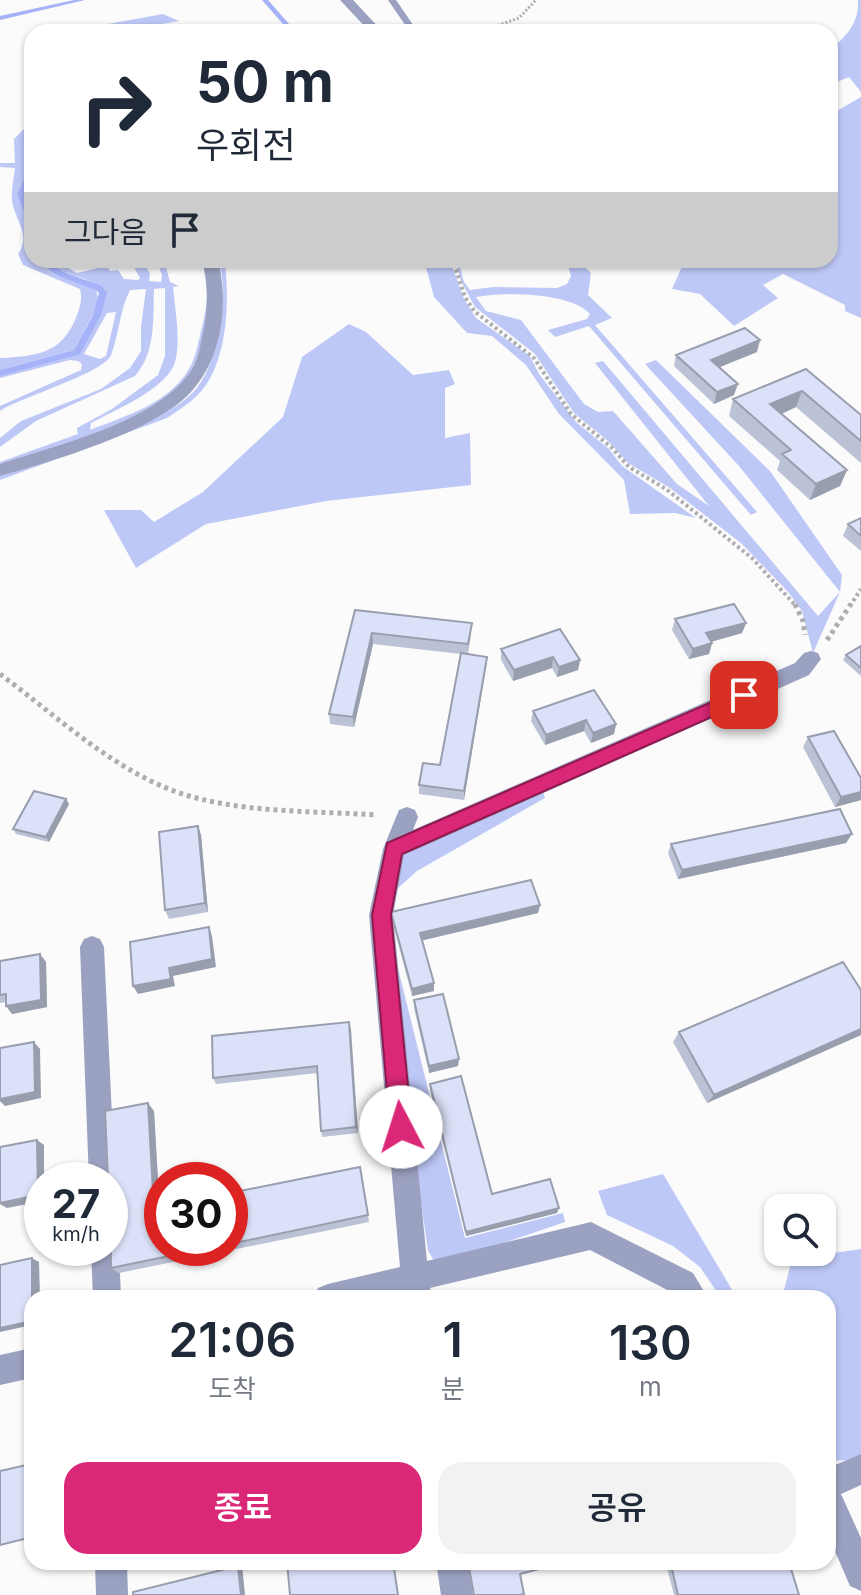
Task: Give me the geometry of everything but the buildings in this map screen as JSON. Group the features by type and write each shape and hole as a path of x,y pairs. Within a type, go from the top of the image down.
{"street":[{"path":"346,0 369,24"},
{"path":"0,470 142,417 168,403 184,389 202,365 212,324 216,295 211,268"},
{"path":"394,849 802,669 811,659"},
{"path":"407,817 394,849 381,915 416,1288 591,1236 683,1283 688,1290"},
{"path":"92,947 101,1162"},
{"path":"106,1266 107,1290"},
{"path":"0,1370 24,1365"},
{"path":"836,1480 861,1469"},
{"path":"836,1517 861,1575"},
{"path":"111,1570 112,1595"},
{"path":"453,1570 457,1595"}],"lane":[{"path":"392,0 408,24"}],"path":[{"path":"504,24 531,10 536,0"},
{"path":"456,268 465,297 474,311 534,358 571,414 611,447 629,467 666,489 737,544 795,604 803,621 811,659"},
{"path":"811,659 861,589"},
{"path":"0,674 153,782 211,802 407,817"}],"shaded area":[{"path":"858,0 861,0 861,92 849,77 838,82 838,43 851,28"},
{"path":"163,14 179,21 162,24 108,24"},
{"path":"861,97 861,318 845,311 845,305 783,274 763,285 778,298 734,326 700,294 672,289 681,268 838,268 838,110"},
{"path":"24,129 24,179 17,194 24,210 24,265 18,254 23,233 12,200 15,168 0,167 0,163 15,163 14,139"},
{"path":"30,268 45,268 58,276 96,289 99,303 74,350 0,370 0,358 35,354 54,347 62,340 79,309 80,289"},
{"path":"69,268 77,273 108,268 110,271 118,270 124,279 138,280 140,278 134,268 147,268 149,281 161,282 159,268 166,268 170,282 179,286 173,287 178,344 170,372 139,398 91,423 90,430 148,406 184,377 195,354 206,310 205,268 208,287 207,315 198,355 179,388 143,413 95,434 0,466 0,462 78,434 77,428 112,409 158,375 165,356 165,288 154,289 150,346 135,376 36,421 0,447 0,438 21,421 101,389 130,368 141,351 146,289 130,290 111,355 105,362 0,411 0,406 81,370 82,364 70,360 0,378 0,374 78,353 99,316 105,293 92,282 56,269","holes":["116,312 106,356 100,359 84,354 107,313"]},
{"path":"220,268 225,268 227,307 220,353 205,386 196,397 167,418 0,480 0,476 76,451 159,416 196,389 208,367 217,334 222,277"},
{"path":"426,268 453,268 464,299 476,318 530,356 539,374 577,423 609,449 622,466 696,518 675,513 630,514 624,480 559,414 526,365 492,336 467,333 434,297"},
{"path":"457,268 460,268 470,290 493,287 557,288 567,284 571,276 569,268 586,268 591,273 588,295 612,318 595,325 757,512 751,515 589,326 555,337 548,330 587,319 590,314 581,307 568,301 536,295 476,297 486,311 521,320 584,404 598,412 613,411 677,484 709,506 595,363 603,361 818,616 840,592 813,653 802,611 789,593 742,544 670,488 628,463 608,441 574,413 535,354 475,307"},
{"path":"349,324 366,332 413,375 449,370 455,384 445,388 445,438 470,433 471,485 326,501 206,524 136,568 104,510 141,510 154,522 203,492 283,417 302,357"},
{"path":"656,360 770,471 842,575 840,592 739,466 645,364"},
{"path":"542,789 545,798 417,871 386,899 404,849"},
{"path":"386,920 465,1238 563,1213 565,1222 451,1261 435,1262 428,1251 394,1015"},
{"path":"663,1174 732,1290 716,1290 700,1267 673,1246 607,1215 598,1191"},
{"path":"861,1249 861,1455 850,1460 836,1461 836,1290 784,1290 790,1266 836,1266 836,1253"}],"waterway":[{"path":"0,18 82,0"},
{"path":"265,0 286,24"},
{"path":"24,188 21,194 24,202"},
{"path":"0,373 77,352 97,315 103,293 99,288 51,268"}],"route":[{"path":"401,1127 381,915 394,849 744,695"}]}
